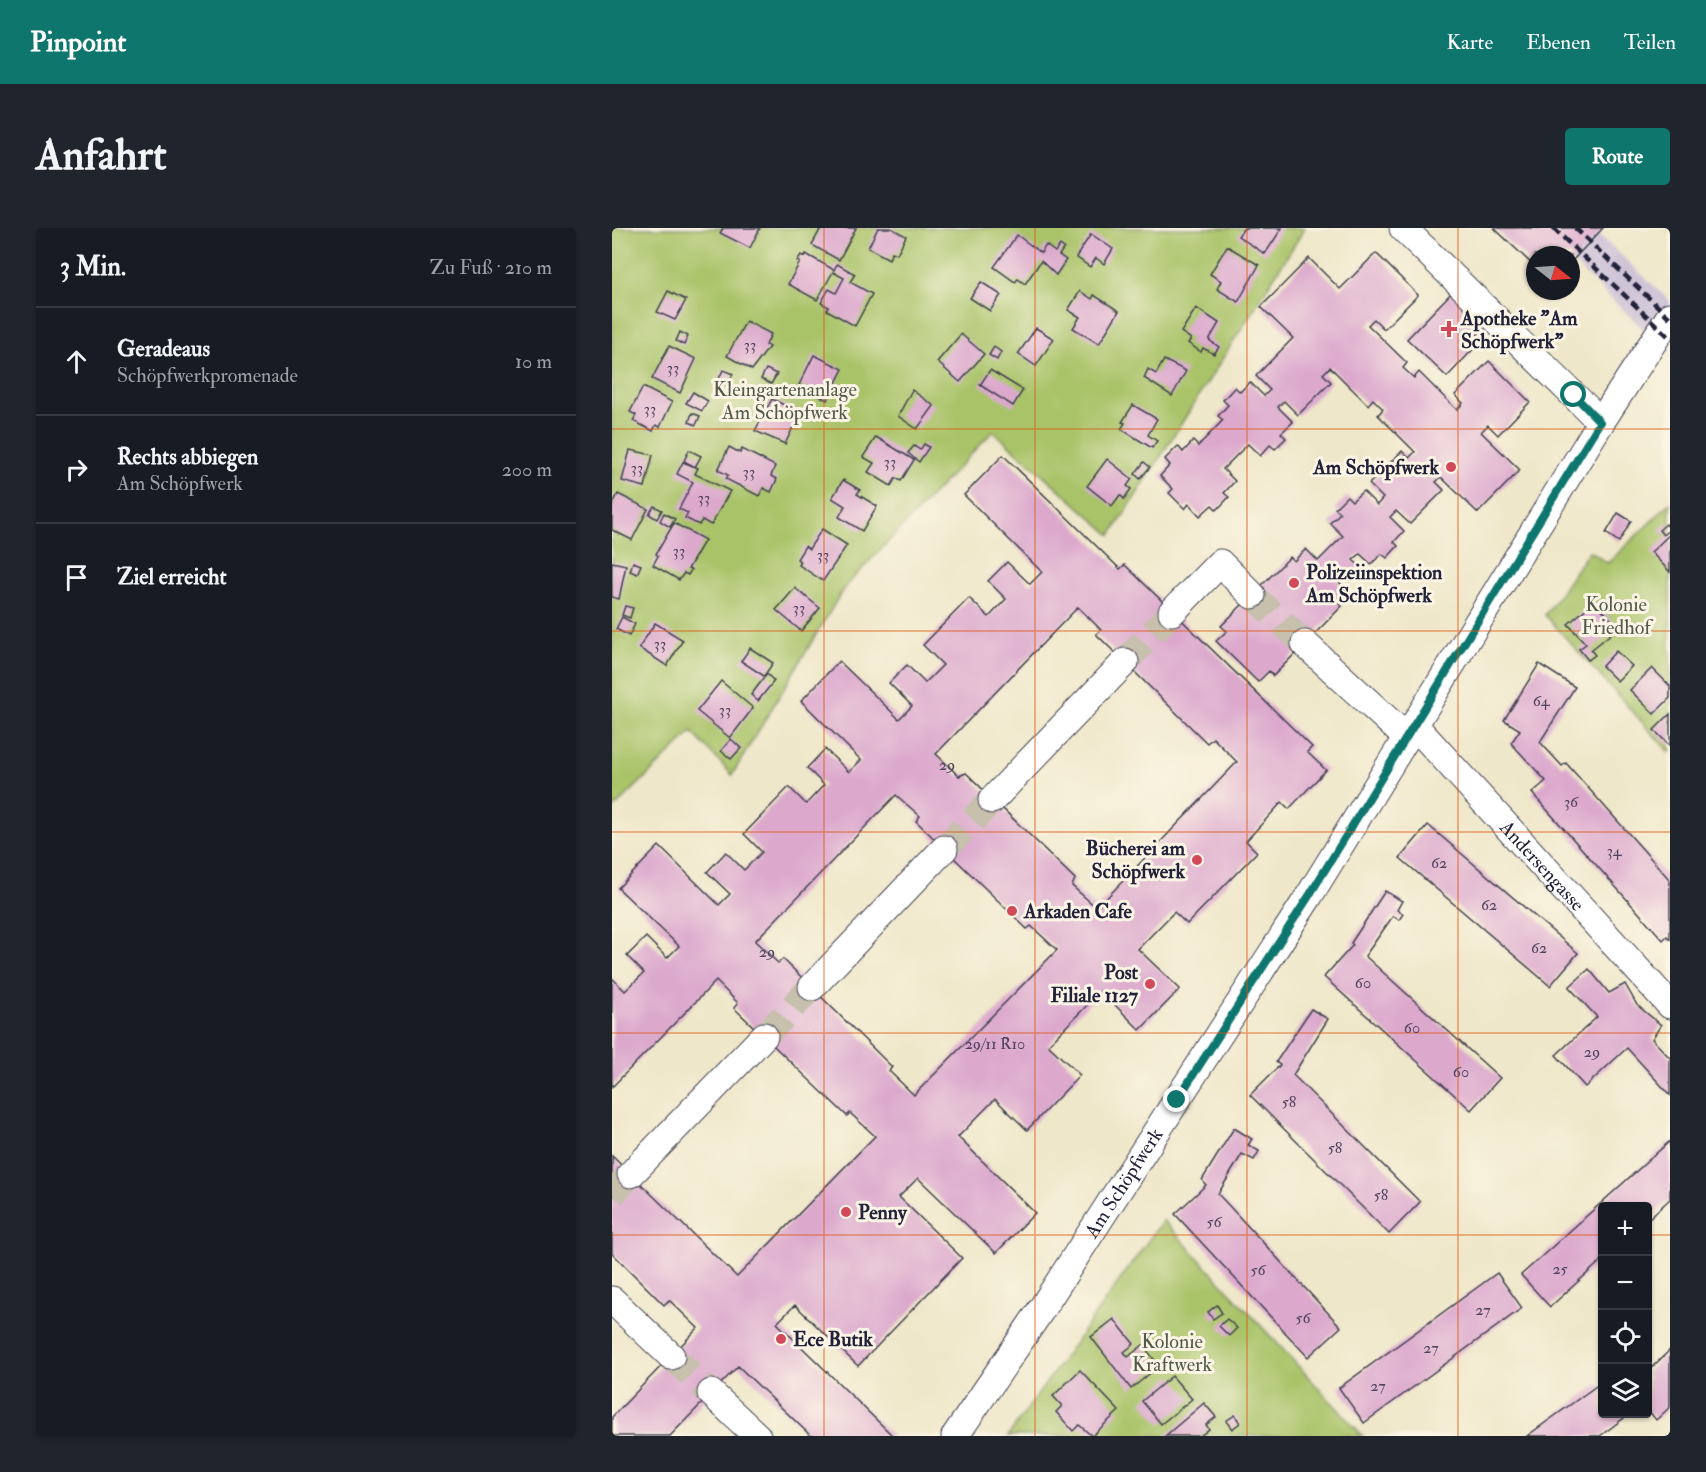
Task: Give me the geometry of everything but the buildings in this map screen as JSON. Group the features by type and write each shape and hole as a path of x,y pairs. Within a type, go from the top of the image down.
{"street":[{"path":"1403,228 1600,422"},
{"name":"Am Schöpfwerk","path":"955,1436 1037,1316 1244,997 1411,732 1600,422 1670,316"},
{"path":"1173,612 1220,563 1252,595"},
{"name":"Andersengasse","path":"1305,644 1411,732 1670,1005"},
{"path":"992,800 1125,662"},
{"path":"812,987 944,849"},
{"path":"631,1174 764,1036"},
{"path":"612,1300 671,1356"},
{"path":"711,1393 757,1436"}],"shaded area":[{"path":"1592,228 1670,301 1670,354 1580,269 1580,246 1578,246"}],"green space":[{"name":"Kleingartenanlage Am Schöpfwerk","path":"612,228 1305,228 1111,535 993,431 844,588 732,775 692,732 612,810"},
{"name":"Kolonie Friedhof","path":"1670,503 1670,753 1545,615 1589,551 1608,563"},
{"name":"Kolonie Kraftwerk","path":"1163,1220 1363,1436 1008,1436"}],"tunnel":[{"path":"1252,595 1305,644"},
{"path":"1125,662 1172,612"},
{"path":"944,849 992,800"},
{"path":"764,1036 812,987"},
{"path":"612,1194 631,1174"},
{"path":"671,1356 711,1393"}],"railway":[{"path":"1553,228 1670,338"},
{"path":"1575,228 1670,318"}],"place":[{"name":"Apotheke \"Am Schöpfwerk\"","path":"1449,329"},
{"name":"Am Schöpfwerk","path":"1451,467"},
{"name":"Polizeiinspektion Am Schöpfwerk","path":"1294,583"},
{"name":"Bücherei am Schöpfwerk","path":"1197,860"},
{"name":"Arkaden Cafe","path":"1012,911"},
{"name":"Post Filiale 1127","path":"1150,984"},
{"name":"Penny","path":"846,1212"},
{"name":"Ece Butik","path":"781,1339"}],"route":[{"path":"1177,1100 1309,896 1548,511 1600,422 1574,395"}]}
